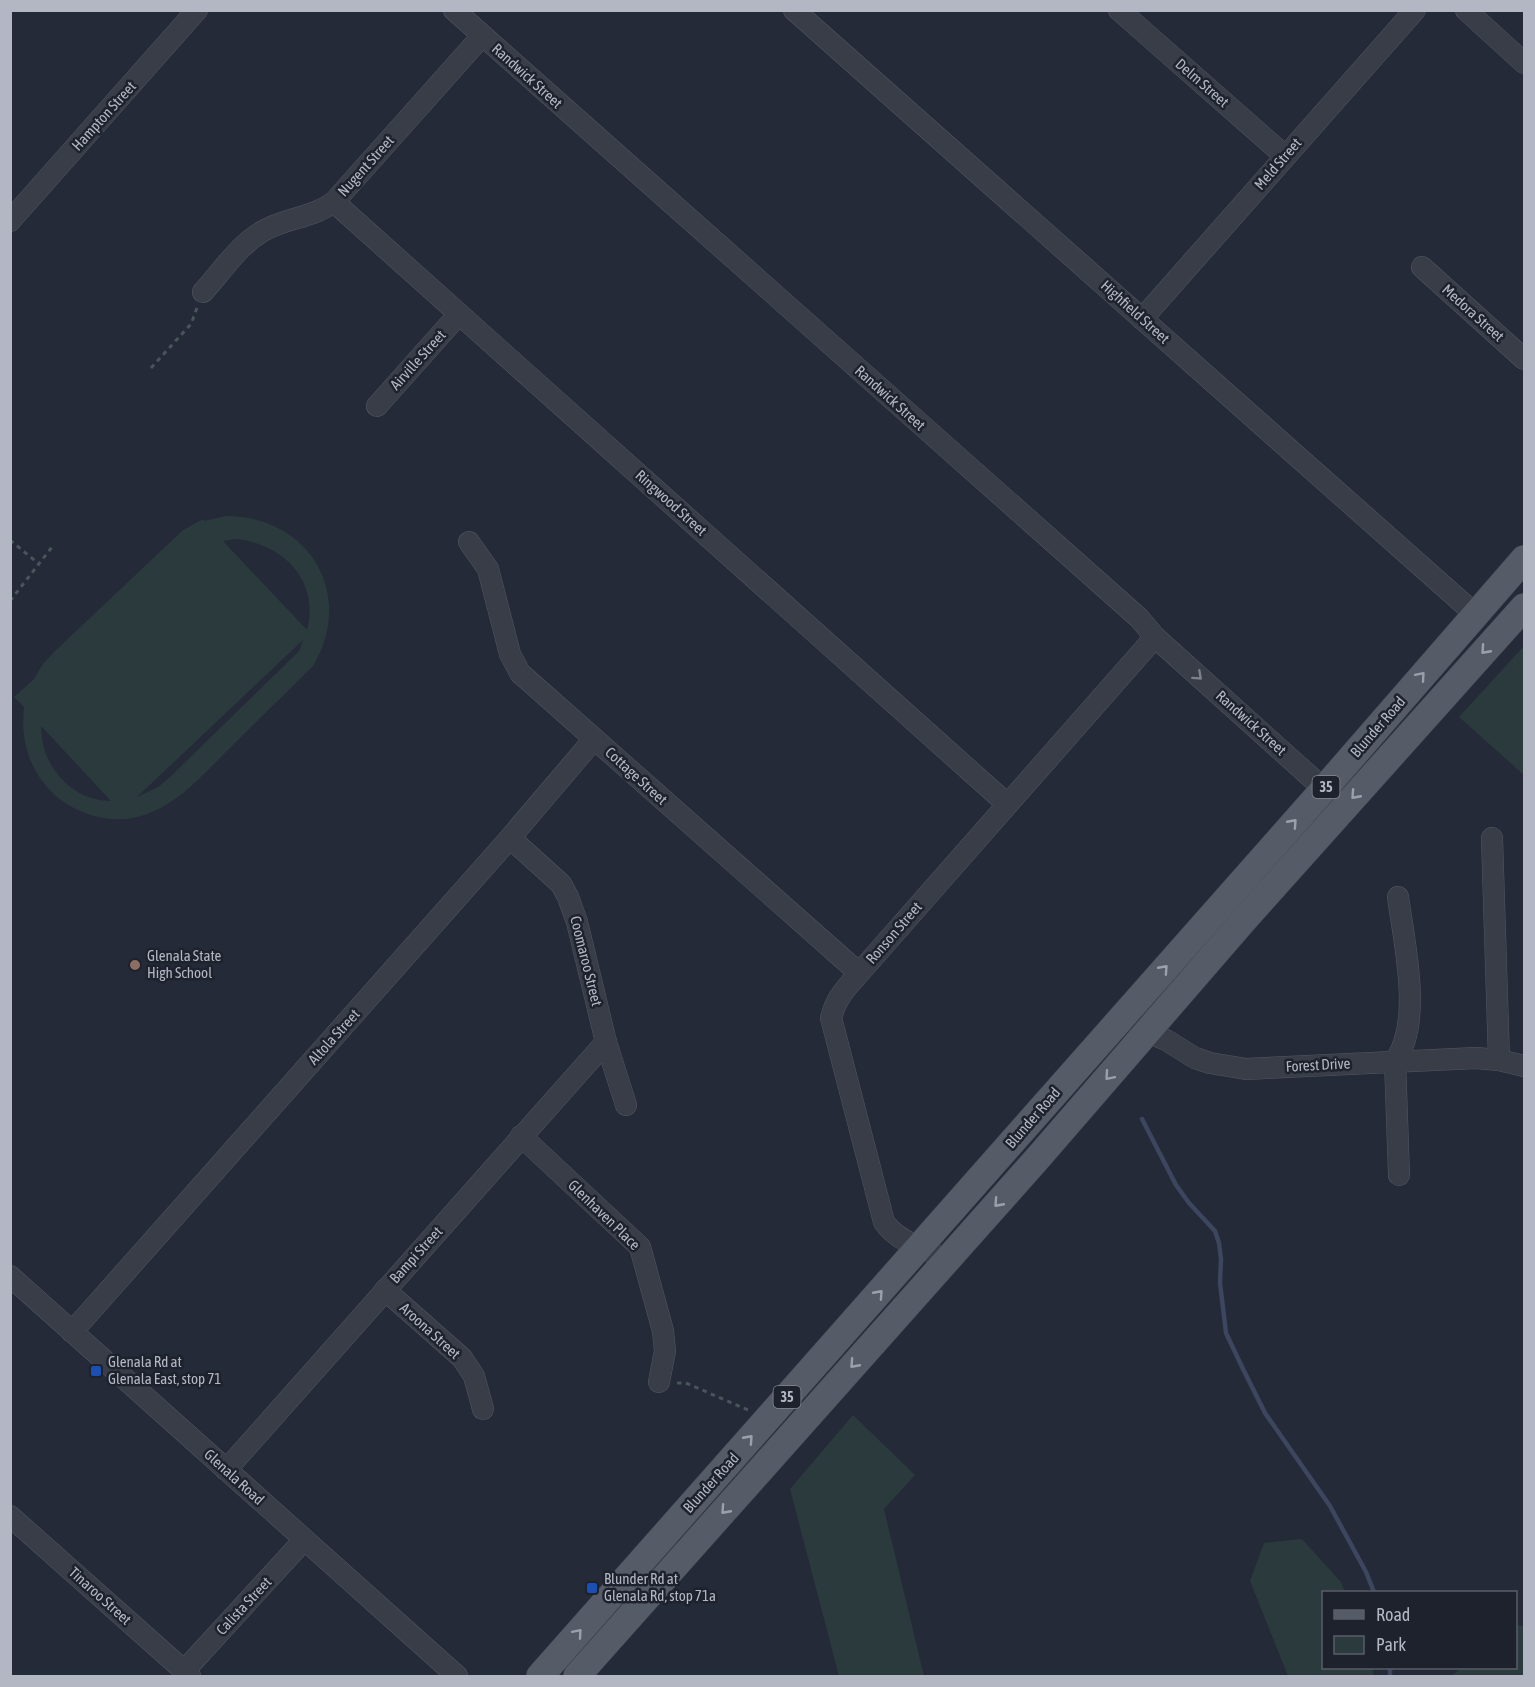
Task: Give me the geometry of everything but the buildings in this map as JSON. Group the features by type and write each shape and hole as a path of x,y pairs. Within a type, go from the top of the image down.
{"main road":[{"name":"Blunder Road","path":"540,1677 1324,789 1524,559"},
{"name":"Blunder Road","path":"577,1677 949,1258 1251,912 1524,607"}],"street":[{"name":"Hampton Street","path":"10,221 197,10"},
{"name":"Randwick Street","path":"454,10 1130,610 1155,637 1324,789"},
{"name":"Highfield Street","path":"794,10 1475,614"},
{"name":"Delm Street","path":"1119,10 1285,156"},
{"name":"Meld Street","path":"1142,319 1415,10"},
{"path":"1466,10 1524,63"},
{"name":"Nugent Street","path":"203,292 259,233 271,226 325,209 334,202 482,36"},
{"name":"Ringwood Street","path":"334,202 1007,804"},
{"name":"Medora Street","path":"1422,267 1524,359"},
{"name":"Airville Street","path":"377,406 459,314"},
{"name":"Cottage Street","path":"469,542 488,569 510,654 520,674 859,974"},
{"name":"Ronson Street","path":"949,1258 919,1248 890,1230 884,1222 831,1018 837,1000 859,974 1155,637"},
{"name":"Altola Street","path":"72,1332 510,838 594,740"},
{"path":"1492,837 1499,1060"},
{"name":"Coomaroo Street","path":"510,838 561,884 568,897 577,922 606,1042 626,1105"},
{"path":"1398,897 1411,1001 1402,1052 1395,1061 1399,1175"},
{"name":"Forest Drive","path":"1125,1013 1148,1032 1196,1058 1210,1063 1246,1069 1476,1058 1499,1060 1524,1066"},
{"name":"Bampi Street","path":"226,1470 606,1042"},
{"name":"Glenhaven Place","path":"521,1136 640,1247 663,1331 665,1351 659,1382"},
{"name":"Glenala Road","path":"10,1276 457,1677"},
{"name":"Aroona Street","path":"385,1290 462,1358 474,1377 483,1409"},
{"name":"Tinaroo Street","path":"10,1516 187,1674"},
{"name":"Calista Street","path":"187,1674 304,1540"}],"path":[{"path":"151,368 191,324 203,292"},
{"path":"10,540 39,564"},
{"path":"10,601 52,547"},
{"path":"659,1382 686,1383 748,1410"}],"green space":[{"path":"226,516 255,519 281,529 301,544 317,564 326,587 329,612 325,639 313,666 206,772 175,799 139,817 120,819 98,817 82,812 57,797 40,778 26,745 24,707 14,697 34,679 54,652 183,530 203,519 204,521","holes":["235,539 268,548 282,556 294,567 308,595 310,612 307,630 223,541","303,640 299,651 169,778 158,787 137,797","41,727 111,801 84,795 61,779 46,755"]},
{"path":"1524,646 1524,775 1459,717"},
{"path":"853,1415 915,1475 884,1509 924,1676 839,1676 790,1489"},
{"path":"1302,1539 1341,1582 1345,1591 1322,1591 1322,1669 1372,1669 1374,1676 1288,1676 1250,1581 1264,1543"},
{"path":"1517,1625 1524,1626 1524,1676 1451,1676 1460,1669 1517,1669"}],"waterway":[{"path":"1142,1119 1176,1185 1215,1231 1221,1259 1220,1283 1226,1333 1243,1369 1265,1413 1330,1506 1366,1572 1374,1591"},
{"path":"1390,1669 1390,1676"}],"place":[{"name":"Glenala State High School","path":"135,965"},
{"name":"Glenala Rd at Glenala East, stop 71","path":"96,1371"},
{"name":"Blunder Rd at Glenala Rd, stop 71a","path":"592,1588"}]}
